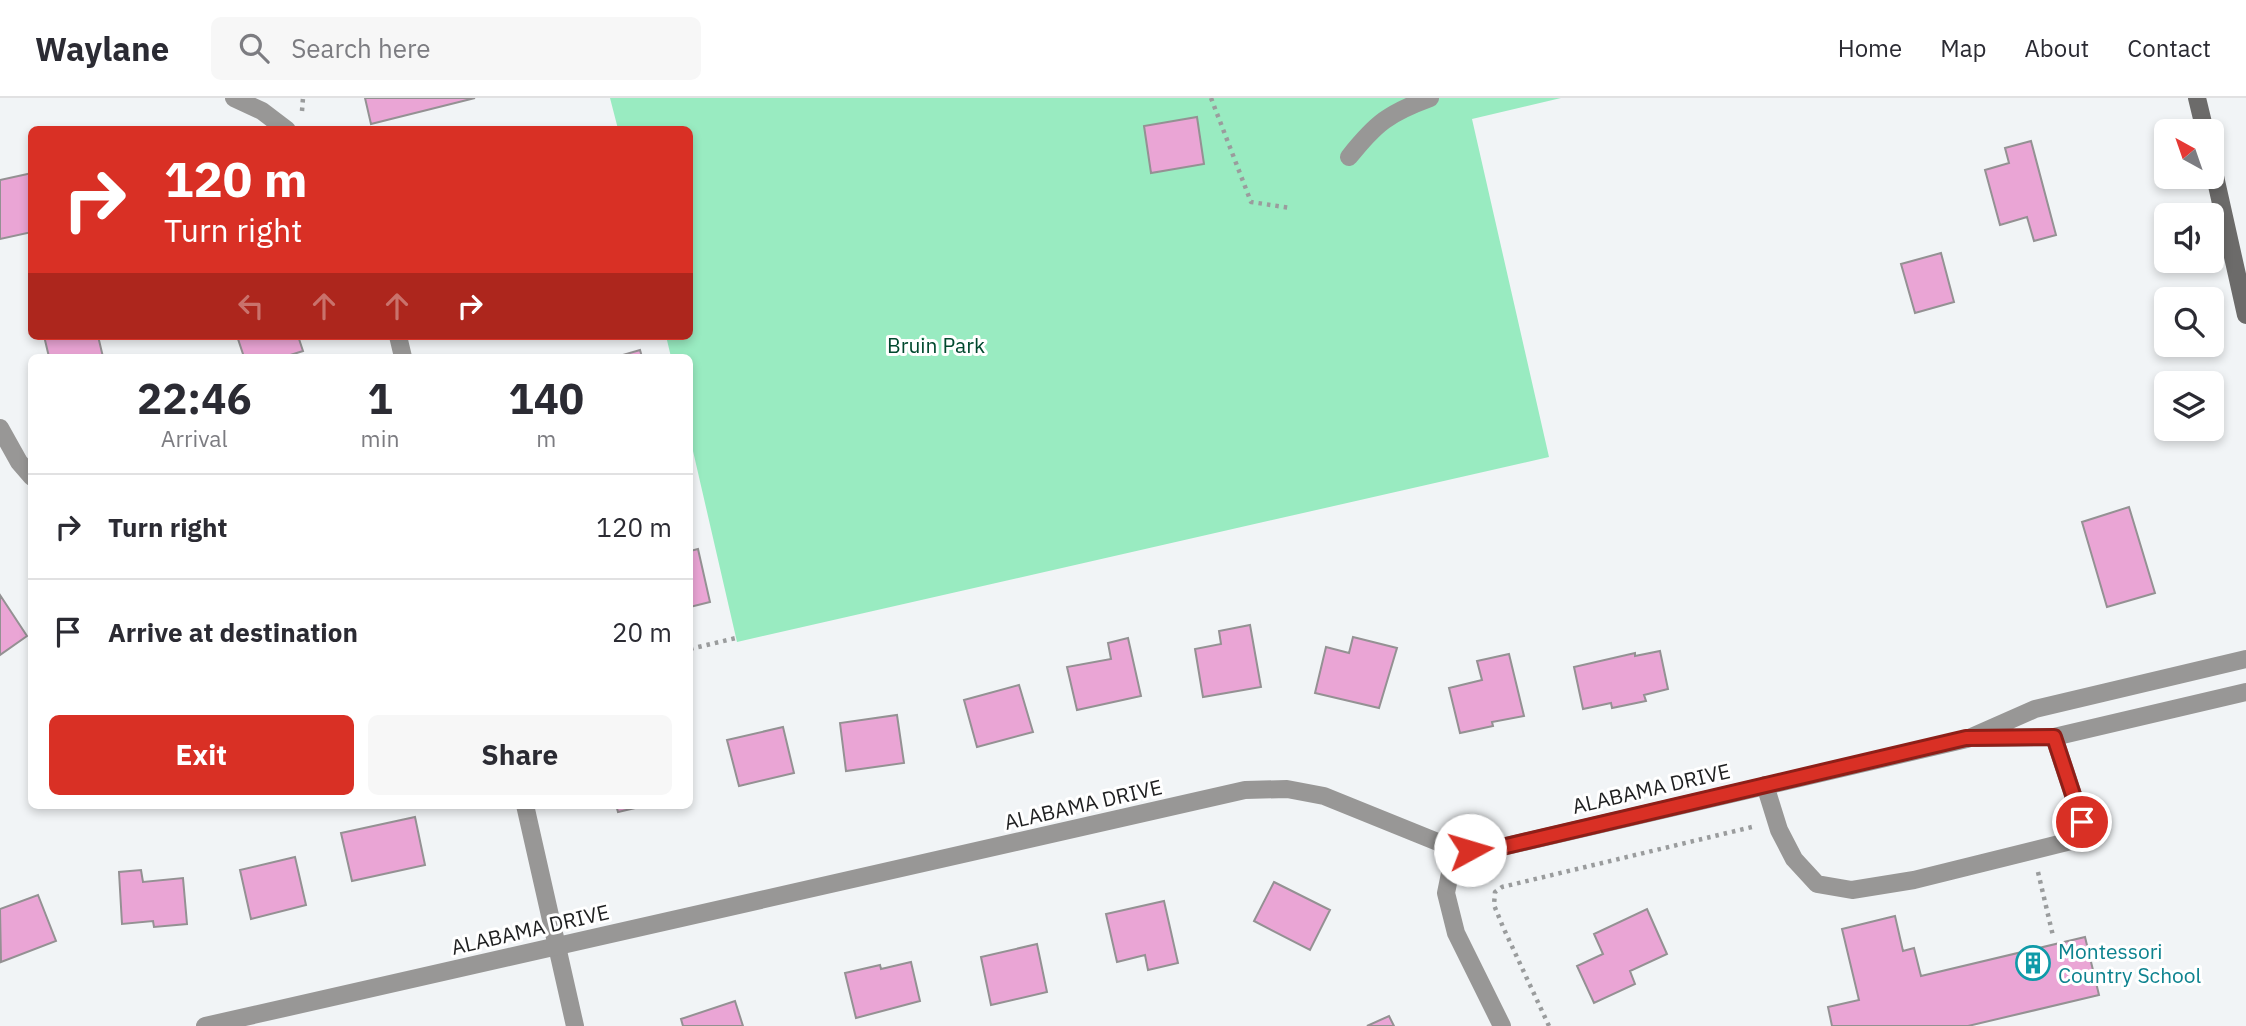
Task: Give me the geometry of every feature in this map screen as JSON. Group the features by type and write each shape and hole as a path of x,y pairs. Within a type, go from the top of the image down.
{"main road":[{"path":"2197,98 2202,119"},
{"path":"2218,189 2246,315"}],"street":[{"path":"234,98 262,111 282,126"},
{"path":"1349,157 1369,131 1387,116 1430,98"},
{"path":"0,428 28,472"},
{"name":"ALABAMA DRIVE","path":"205,1026 1245,790 1287,789 1324,796 1455,849 1485,851 1966,738 2035,709 2246,659"},
{"name":"ALABAMA DRIVE","path":"1966,738 2054,737 2246,692"},
{"path":"1765,785 1779,830 1794,859 1817,884 1852,890 1914,880 2078,839 2082,822 2054,737"},
{"path":"526,809 575,1026"},
{"path":"1455,849 1447,893 1456,933 1502,1026"}],"path":[{"path":"1211,98 1251,202 1291,208"},
{"path":"693,648 736,638"},
{"path":"1549,1026 1494,905 1495,892 1502,887 1759,825"}],"green space":[{"name":"Bruin Park","path":"610,98 1561,98 1472,119 1549,457 737,642 693,451 693,354 670,354 667,340 693,340 693,126 617,126"}],"building":[{"path":"365,98 475,98 371,124"},
{"path":"1197,117 1204,164 1151,173 1144,126"},
{"path":"2031,141 2056,235 2034,241 2027,217 2000,225 1985,170 2009,163 2005,148"},
{"path":"28,174 28,233 0,239 0,180"},
{"path":"1941,253 1954,302 1915,313 1901,264"},
{"path":"45,340 99,340 102,354 48,354"},
{"path":"238,340 299,340 303,351 294,354 243,354"},
{"path":"2129,507 2155,593 2107,607 2082,522"},
{"path":"698,549 710,602 693,606 693,550"},
{"path":"0,595 27,636 0,655"},
{"path":"1250,625 1261,687 1203,697 1195,649 1221,644 1219,631"},
{"path":"1353,637 1397,648 1379,708 1315,693 1326,647 1349,653"},
{"path":"1128,638 1141,696 1077,710 1067,667 1111,659 1108,643"},
{"path":"1660,651 1668,689 1644,695 1646,701 1612,708 1611,703 1583,709 1574,667 1635,653 1635,656"},
{"path":"1509,654 1524,716 1492,722 1493,726 1460,733 1449,688 1482,680 1477,661"},
{"path":"1019,685 1033,732 977,747 964,700"},
{"path":"897,715 904,763 846,771 840,723"},
{"path":"783,727 794,773 739,786 727,740"},
{"path":"415,817 425,865 352,881 341,833"},
{"path":"295,857 306,905 251,919 240,870"},
{"path":"141,870 143,882 183,878 187,924 154,927 153,921 122,924 119,872"},
{"path":"1274,882 1330,910 1310,950 1254,921"},
{"path":"38,895 56,941 1,962 0,909"},
{"path":"1164,901 1178,963 1148,970 1145,955 1117,962 1106,914"},
{"path":"1647,909 1667,954 1630,971 1635,984 1594,1003 1577,966 1603,954 1594,934"},
{"name":"Montessori Country School","path":"1895,916 1903,951 1914,948 1921,976 2085,937 2099,995 1968,1026 1832,1026 1828,1007 1859,1000 1842,929"},
{"path":"1037,944 1047,992 991,1005 981,957"},
{"path":"911,962 920,1001 856,1018 845,973 880,965 881,969"},
{"path":"735,1001 743,1026 683,1026 681,1019"},
{"path":"1389,1016 1394,1026 1367,1026"}],"place":[{"name":"Montessori Country School","path":"2033,963"}],"route":[{"path":"1470,850 1485,851 1966,738 2054,737 2082,822"}]}
